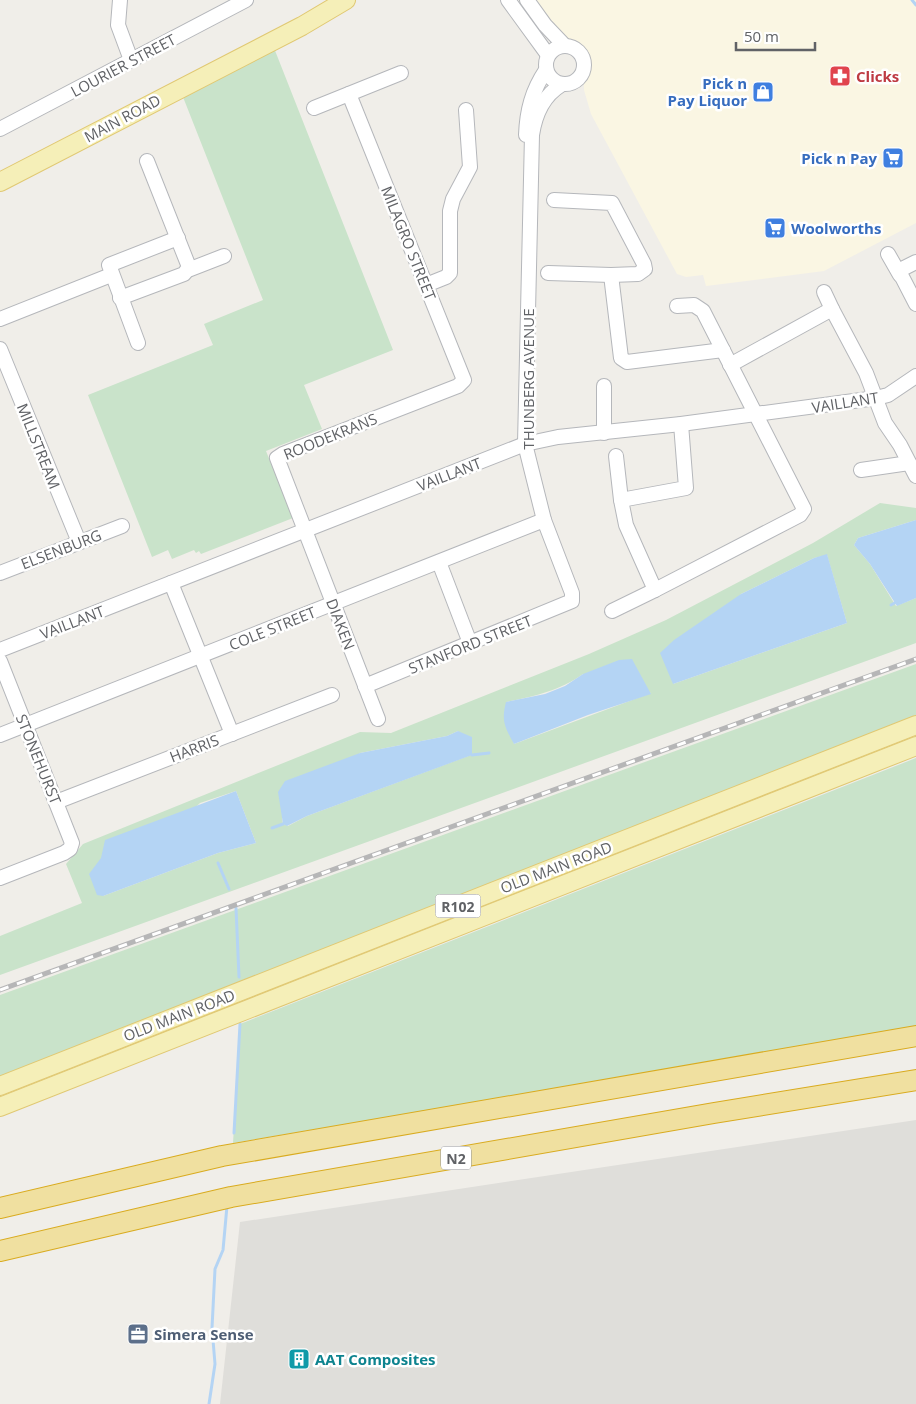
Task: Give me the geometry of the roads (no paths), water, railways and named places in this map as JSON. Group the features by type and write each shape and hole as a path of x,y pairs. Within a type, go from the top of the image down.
{"highway":[{"path":"0,1208 222,1156 916,1036"},
{"name":"N2","path":"0,1251 231,1198 714,1113 916,1080"}],"main road":[{"name":"MAIN ROAD","path":"244,54 268,36 325,0"},
{"name":"MAIN ROAD","path":"0,182 244,54 302,26 346,0"},
{"name":"OLD MAIN ROAD","path":"0,1086 916,725"},
{"name":"OLD MAIN ROAD","path":"0,1107 916,746"}],"street":[{"path":"120,0 118,25 131,60"},
{"name":"LOURIER STREET","path":"0,129 246,0"},
{"path":"508,0 548,55"},
{"path":"527,0 545,25 565,46 580,53 584,70 577,80 571,84 561,85 551,80 546,70 548,55 556,48 565,46"},
{"name":"THUNBERG AVENUE","path":"531,159 529,106 536,86 546,70"},
{"path":"314,108 401,73"},
{"name":"THUNBERG AVENUE","path":"561,85 545,98 535,122 531,159 524,179 529,212 525,444 544,520 572,593 572,599"},
{"name":"MILAGRO STREET","path":"349,94 464,378 462,384 455,387"},
{"path":"426,285 446,277 450,272 450,211 453,199 470,167 466,110"},
{"path":"147,161 178,238 188,270"},
{"path":"548,273 638,274 642,272 645,266 614,205 606,201 554,200"},
{"path":"138,343 109,267 112,263 178,238"},
{"path":"888,254 916,304"},
{"path":"120,298 184,274 188,270 224,256"},
{"path":"900,275 904,268 916,262"},
{"path":"0,319 111,275"},
{"path":"611,275 618,352 623,361 723,350"},
{"path":"824,292 858,354 885,424 916,476"},
{"path":"612,611 656,590 803,512 804,506 755,415 723,350 699,308 691,305 677,306"},
{"path":"730,364 832,308"},
{"name":"MILLSTREAM","path":"0,349 78,542"},
{"name":"VAILLANT","path":"0,650 525,444 876,398 888,395 916,376"},
{"path":"604,386 604,433"},
{"name":"ROODEKRANS","path":"304,530 277,461 278,456 455,387"},
{"path":"621,500 686,488 680,424"},
{"path":"616,456 626,524 656,590"},
{"path":"861,470 909,464"},
{"name":"COLE STREET","path":"0,735 544,520"},
{"name":"ELSENBURG","path":"0,573 122,526"},
{"name":"DIAKEN","path":"304,530 378,719"},
{"path":"439,562 470,643"},
{"path":"171,583 232,734"},
{"name":"STANFORD STREET","path":"365,686 567,605 572,599"},
{"name":"STONEHURST","path":"0,661 72,843 70,849 64,853 0,878"},
{"name":"HARRIS","path":"56,802 332,695"}],"water":[{"path":"916,520 916,598 897,606 870,564 854,545 858,538"},
{"path":"827,554 847,623 673,684 660,653 674,640 741,594 814,558"},
{"path":"632,659 651,694 588,715 514,744 505,724 506,702 545,694 565,686 583,674 619,660"},
{"path":"458,731 472,737 472,755 307,816 287,826 283,824 278,792 285,781 360,753 447,736"},
{"path":"236,791 256,843 218,853 103,896 97,895 89,874 101,858 105,840"}],"waterway":[{"path":"912,0 916,5"},
{"path":"891,605 898,601"},
{"path":"472,755 489,753"},
{"path":"272,828 283,824"},
{"path":"218,863 229,889"},
{"path":"236,908 239,977"},
{"path":"234,1133 240,1024"},
{"path":"209,1404 215,1364 212,1328 215,1269 223,1250 227,1206"}],"railway":[{"path":"0,990 916,659"}],"place":[{"name":"Clicks","path":"840,76"},
{"name":"Pick n Pay Liquor","path":"763,92"},
{"name":"Pick n Pay","path":"893,158"},
{"name":"Woolworths","path":"775,228"},
{"name":"Simera Sense","path":"138,1334"},
{"name":"AAT Composites","path":"299,1359"}]}
